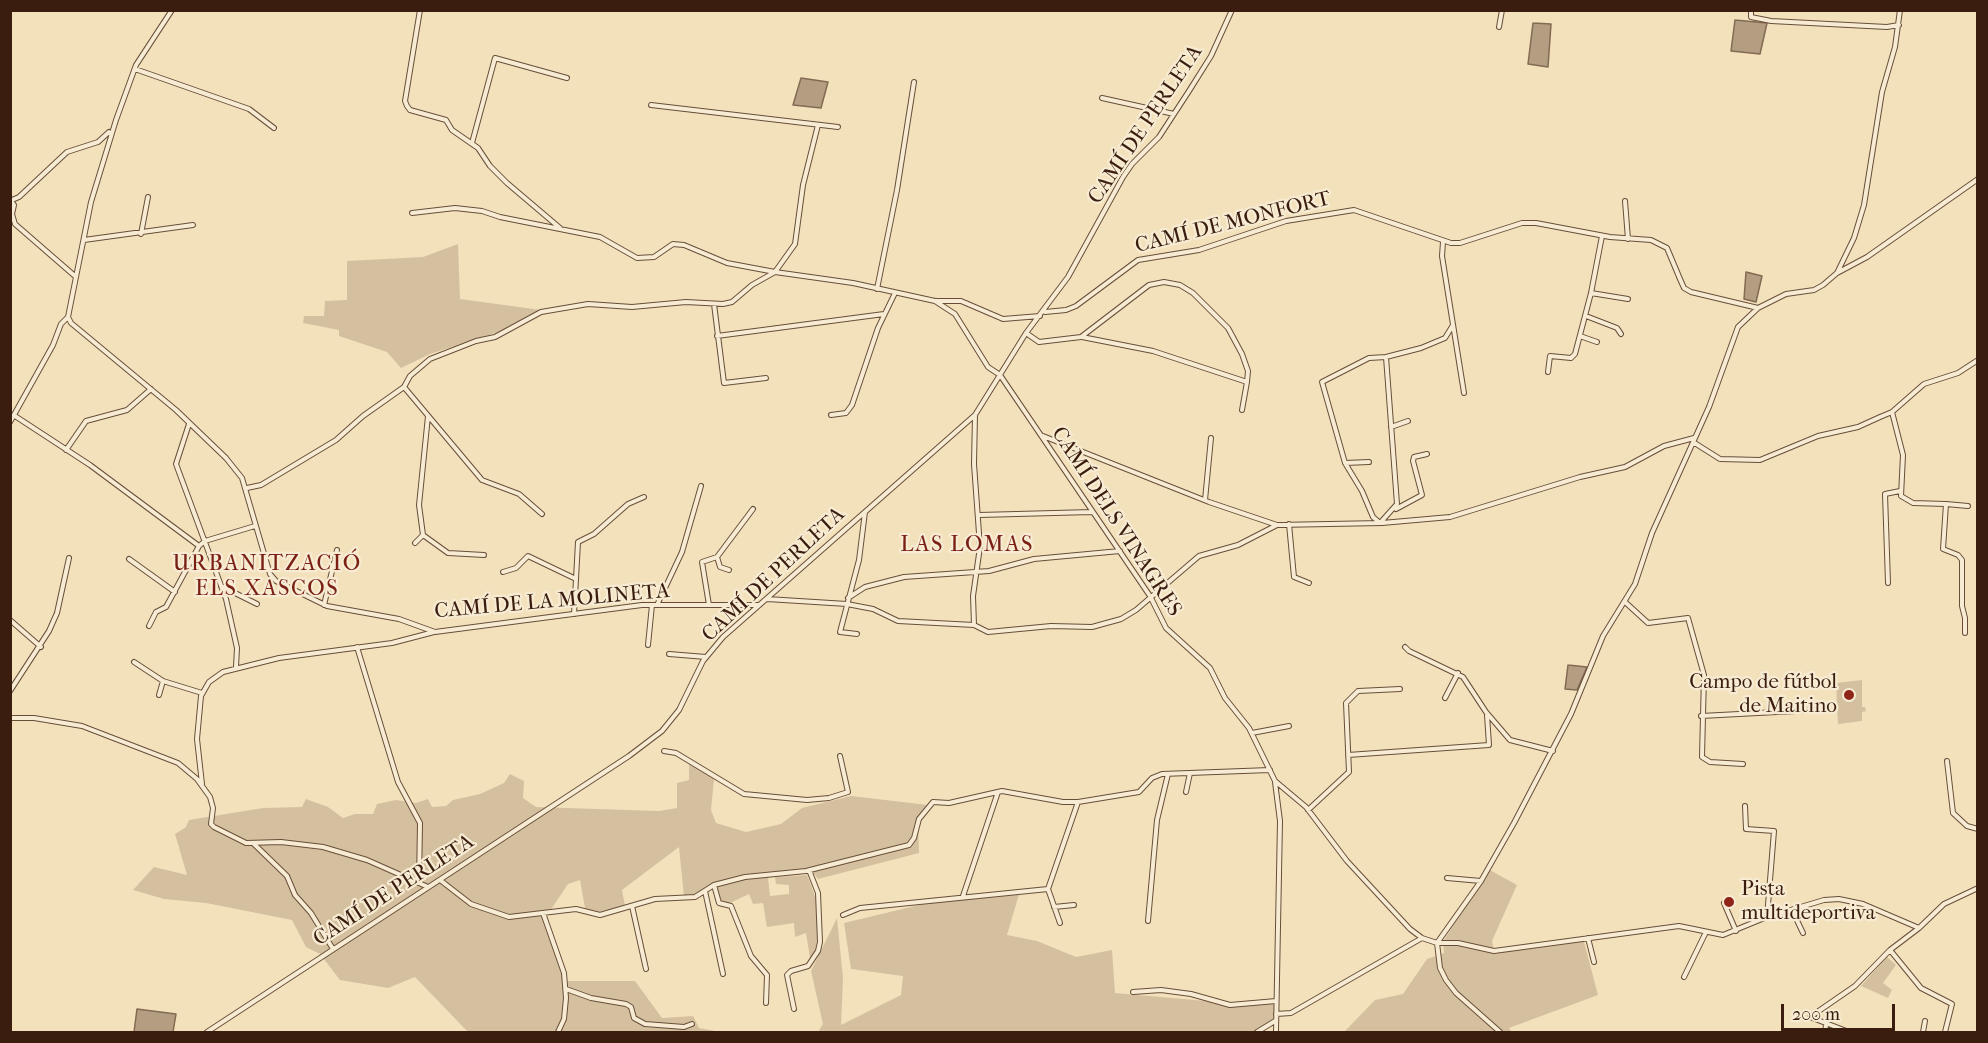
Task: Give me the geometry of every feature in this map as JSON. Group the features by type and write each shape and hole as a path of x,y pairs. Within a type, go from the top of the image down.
{"street":[{"path":"10,422 53,345 61,324 68,317 91,202 113,127 135,69 172,10"},
{"path":"420,10 405,101 410,110 446,120 452,130 472,142 507,183 561,229"},
{"name":"CAMÍ DE PERLETA","path":"207,1032 629,756 662,731 679,710 706,657 723,637 975,415 1026,333 1068,278 1123,177 1159,137 1211,56 1232,10"},
{"path":"1499,27 1502,10"},
{"path":"1751,10 1751,17 1772,21 1887,27 1899,25"},
{"path":"1837,273 1854,238 1864,205 1882,92 1899,25 1900,10"},
{"path":"472,142 495,58 567,78"},
{"path":"135,69 249,109 274,128"},
{"path":"877,289 897,190 914,82"},
{"path":"1102,98 1174,114"},
{"path":"651,105 838,127"},
{"path":"247,488 261,485 318,451 404,387 410,376 430,359 501,335 541,312 588,304 632,307 687,302 714,304 732,302 752,285 775,272 795,244 803,185 818,125"},
{"path":"76,277 15,224 11,199 19,197 67,152 98,142 113,127"},
{"path":"1500,1032 1456,993 1446,980 1440,968 1437,943 1481,881 1552,751 1584,686 1603,636 1635,584 1652,533 1716,389 1738,327 1758,308 1786,294 1815,290 1977,179"},
{"path":"141,234 148,196"},
{"path":"1625,201 1628,239"},
{"name":"CAMÍ DE MONFORT","path":"412,213 455,208 482,211 608,240 637,258 654,257 673,244 684,245 727,262 775,272 935,301 961,301 1004,319 1066,310 1076,306 1108,285 1124,268 1138,260 1199,250 1268,226 1321,214 1360,210 1443,242 1460,243 1522,223 1536,223 1602,236 1651,240 1667,248 1680,279 1691,292 1758,308"},
{"path":"84,240 141,234 193,225"},
{"path":"1548,372 1550,356 1571,358 1580,336 1602,236"},
{"path":"1443,242 1442,256 1464,393"},
{"path":"1082,337 1149,285 1164,282 1180,285 1193,293 1228,328 1242,354 1248,371 1242,410"},
{"path":"831,415 846,413 852,405 884,314 895,293"},
{"path":"1591,293 1628,299"},
{"name":"CAMÍ DELS VINAGRES","path":"935,301 955,314 988,367 1000,375 1150,596 1166,628 1210,668 1225,698 1252,734 1275,781 1308,810 1347,861 1410,929 1422,938 1437,943 1458,943 1494,951 1679,926 1723,935 1767,917 1824,900 1851,900 1919,928"},
{"path":"714,304 724,383 766,378"},
{"path":"717,336 884,314"},
{"path":"1586,316 1617,328 1621,334"},
{"name":"CAMÍ DE LA MOLINETA","path":"68,317 71,323 151,389 226,458 247,488 255,526 272,578 324,605 399,619 435,632 655,605 760,605"},
{"path":"1380,524 1373,518 1362,491 1345,463 1323,382 1369,358 1386,357 1421,348 1445,338 1453,325"},
{"path":"1026,333 1039,342 1082,337 1153,351 1247,382"},
{"path":"1580,336 1598,342"},
{"path":"1386,357 1397,504 1395,509"},
{"path":"767,599 847,604 873,609 898,621 974,626 979,630 998,633 1051,626 1092,627 1121,619 1136,610 1199,556 1238,545 1277,525 1380,524 1461,514 1580,477 1625,467 1664,446 1693,440 1720,459 1760,460 1818,436 1858,427 1892,412 1924,384 1958,373 1977,360"},
{"path":"404,387 482,480 519,494 542,514"},
{"path":"66,450 86,421 127,410 151,389"},
{"path":"1892,412 1903,455 1900,491 1907,502 1968,506"},
{"path":"974,626 973,596 980,547 974,464 975,415"},
{"path":"15,416 90,465 199,546"},
{"path":"428,416 419,505 419,523 423,535 448,554 484,555"},
{"path":"1391,427 1408,421"},
{"path":"189,424 176,464 221,586 236,638 238,655 236,667"},
{"path":"1042,435 1205,500 1277,525"},
{"path":"1205,500 1211,438"},
{"path":"1380,524 1395,509 1422,495 1413,461 1414,458 1427,454"},
{"path":"1345,463 1369,462"},
{"path":"648,645 655,605 682,552 701,486"},
{"path":"1888,583 1885,494 1900,491"},
{"path":"574,614 578,542 594,534 628,504 644,497"},
{"path":"1947,504 1942,549 1958,555 1962,560 1962,606 1965,633"},
{"path":"709,605 702,562 717,557 753,508"},
{"path":"857,634 840,632 859,560 865,511"},
{"path":"979,515 1093,512"},
{"path":"1289,524 1294,578 1309,583"},
{"path":"149,626 156,612 166,608 199,546 205,541 255,526"},
{"path":"415,543 423,535"},
{"path":"324,605 338,550"},
{"path":"848,598 865,587 904,577 977,572 1034,559 1120,551"},
{"path":"503,572 516,568 528,556 576,579"},
{"path":"717,557 720,567 729,570"},
{"path":"10,691 41,647 57,613 69,558"},
{"path":"129,559 175,592"},
{"path":"221,586 257,604"},
{"path":"1625,602 1648,623 1688,618 1704,675 1701,739 1705,761 1743,764"},
{"path":"10,620 41,647"},
{"path":"428,887 367,860 323,847 281,842 254,844 234,838 214,827 211,824 213,808 202,784 197,716 202,693 209,682 223,672 236,667 392,643 435,632"},
{"path":"1405,646 1409,651 1463,677 1487,713 1510,740 1552,751"},
{"path":"357,647 398,782 420,823 418,883"},
{"path":"669,654 706,657"},
{"path":"134,662 163,681 202,693"},
{"path":"1446,698 1458,673"},
{"path":"159,695 163,681"},
{"path":"1308,810 1349,772 1346,703 1358,691 1400,689"},
{"path":"1701,716 1815,710"},
{"path":"1348,755 1489,745 1487,713"},
{"path":"10,718 57,721 100,732 178,763 202,784"},
{"path":"1252,734 1289,726"},
{"path":"664,751 676,753 744,794 807,800 830,798 848,792 840,756"},
{"path":"1947,761 1953,813 1967,826 1977,829"},
{"path":"440,880 471,904 509,917 576,909 600,915 655,899 684,899 714,885 745,877 809,870 909,845 914,838 919,819 933,802 949,803 998,792 1078,802 1139,792 1156,776 1190,772 1270,770"},
{"path":"1186,792 1190,772"},
{"path":"1148,921 1157,820 1168,774"},
{"path":"1275,781 1280,814 1276,1032"},
{"path":"963,896 998,792"},
{"path":"1060,923 1048,889 1078,802"},
{"path":"1745,806 1746,829 1774,831 1767,917"},
{"path":"254,844 287,876 295,895 311,913 333,949"},
{"path":"794,1009 787,975 791,971 808,966 818,951 820,942 818,893 809,870"},
{"path":"1447,878 1481,881"},
{"path":"714,885 719,903 730,906 751,956 766,972 766,1003"},
{"path":"1849,1032 1810,1017 1855,986 1890,950 1919,928 1949,900 1977,888"},
{"path":"843,915 860,908 1048,889"},
{"path":"705,891 723,974"},
{"path":"1724,903 1736,931"},
{"path":"1054,907 1074,904"},
{"path":"632,906 646,969"},
{"path":"1792,909 1803,933"},
{"path":"542,912 564,973 566,989 564,1019 558,1032"},
{"path":"1750,918 1753,924"},
{"path":"1684,977 1706,933"},
{"path":"1276,1014 1291,1013 1422,938"},
{"path":"1588,938 1594,962"},
{"path":"1890,950 1921,988 1952,1004 1945,1032"},
{"path":"566,989 591,998 631,1006 634,1018 645,1024 684,1027 692,1024"},
{"path":"1133,992 1161,990 1230,1005 1276,1002"},
{"path":"1257,1032 1276,1020"},
{"path":"1923,1032 1925,1022"},
{"path":"1825,1032 1827,1025"}],"shaded area":[{"path":"1735,20 1767,23 1760,54 1731,51"},
{"path":"1533,23 1551,24 1548,67 1528,64"},
{"path":"801,78 828,82 821,108 793,105"},
{"path":"458,244 460,299 541,310 508,329 430,354 401,368 387,352 339,336 339,330 303,323 304,316 324,316 325,301 347,300 347,261 423,257"},
{"path":"1746,272 1762,276 1756,302 1744,299"},
{"path":"1568,665 1587,667 1577,690 1565,689"},
{"name":"Campo de fútbol de Maitino","path":"1862,680 1862,707 1865,707 1866,711 1862,712 1862,721 1838,724 1836,683"},
{"path":"689,764 714,779 711,810 716,823 746,832 781,824 802,808 851,796 928,805 918,818 919,853 818,879 811,870 783,871 768,878 770,896 789,894 789,885 776,884 775,877 807,875 816,899 818,925 816,950 810,958 806,933 795,937 794,923 767,927 763,903 753,904 749,894 730,903 719,901 714,884 695,897 684,897 679,847 622,890 625,906 594,913 585,908 580,880 568,884 550,911 543,913 564,973 567,996 568,981 635,981 662,1018 693,1016 699,1028 721,1032 468,1032 415,977 388,988 340,980 320,954 306,947 292,920 206,903 164,899 133,890 154,867 187,875 175,834 186,827 189,820 263,808 302,807 306,799 328,807 343,818 355,814 373,814 377,804 396,800 416,803 428,799 432,807 446,806 453,800 480,794 504,783 510,774 524,781 523,798 536,807 659,811 677,808 677,783 689,780"},
{"path":"1488,869 1517,885 1492,941 1494,951 1583,938 1598,995 1509,1028 1512,1032 1344,1032 1375,1000 1403,994 1427,959 1444,953 1443,942"},
{"path":"1020,891 1007,935 1037,941 1076,957 1112,950 1115,993 1252,1005 1276,1001 1274,1022 1254,1032 818,1032 823,1024 811,971 837,918 843,978 841,1025 901,995 903,976 851,969 844,923 944,899"},
{"path":"1887,957 1896,965 1883,983 1892,990 1888,998 1861,986"},
{"path":"137,1009 176,1014 173,1032 134,1032"}],"place":[{"name":"Campo de fútbol de Maitino","path":"1849,695"},
{"name":"Pista multideportiva","path":"1729,902"}],"district":[{"name":"LAS LOMAS","path":"967,546"},
{"name":"URBANITZACIÓ ELS XASCOS","path":"267,578"}]}
